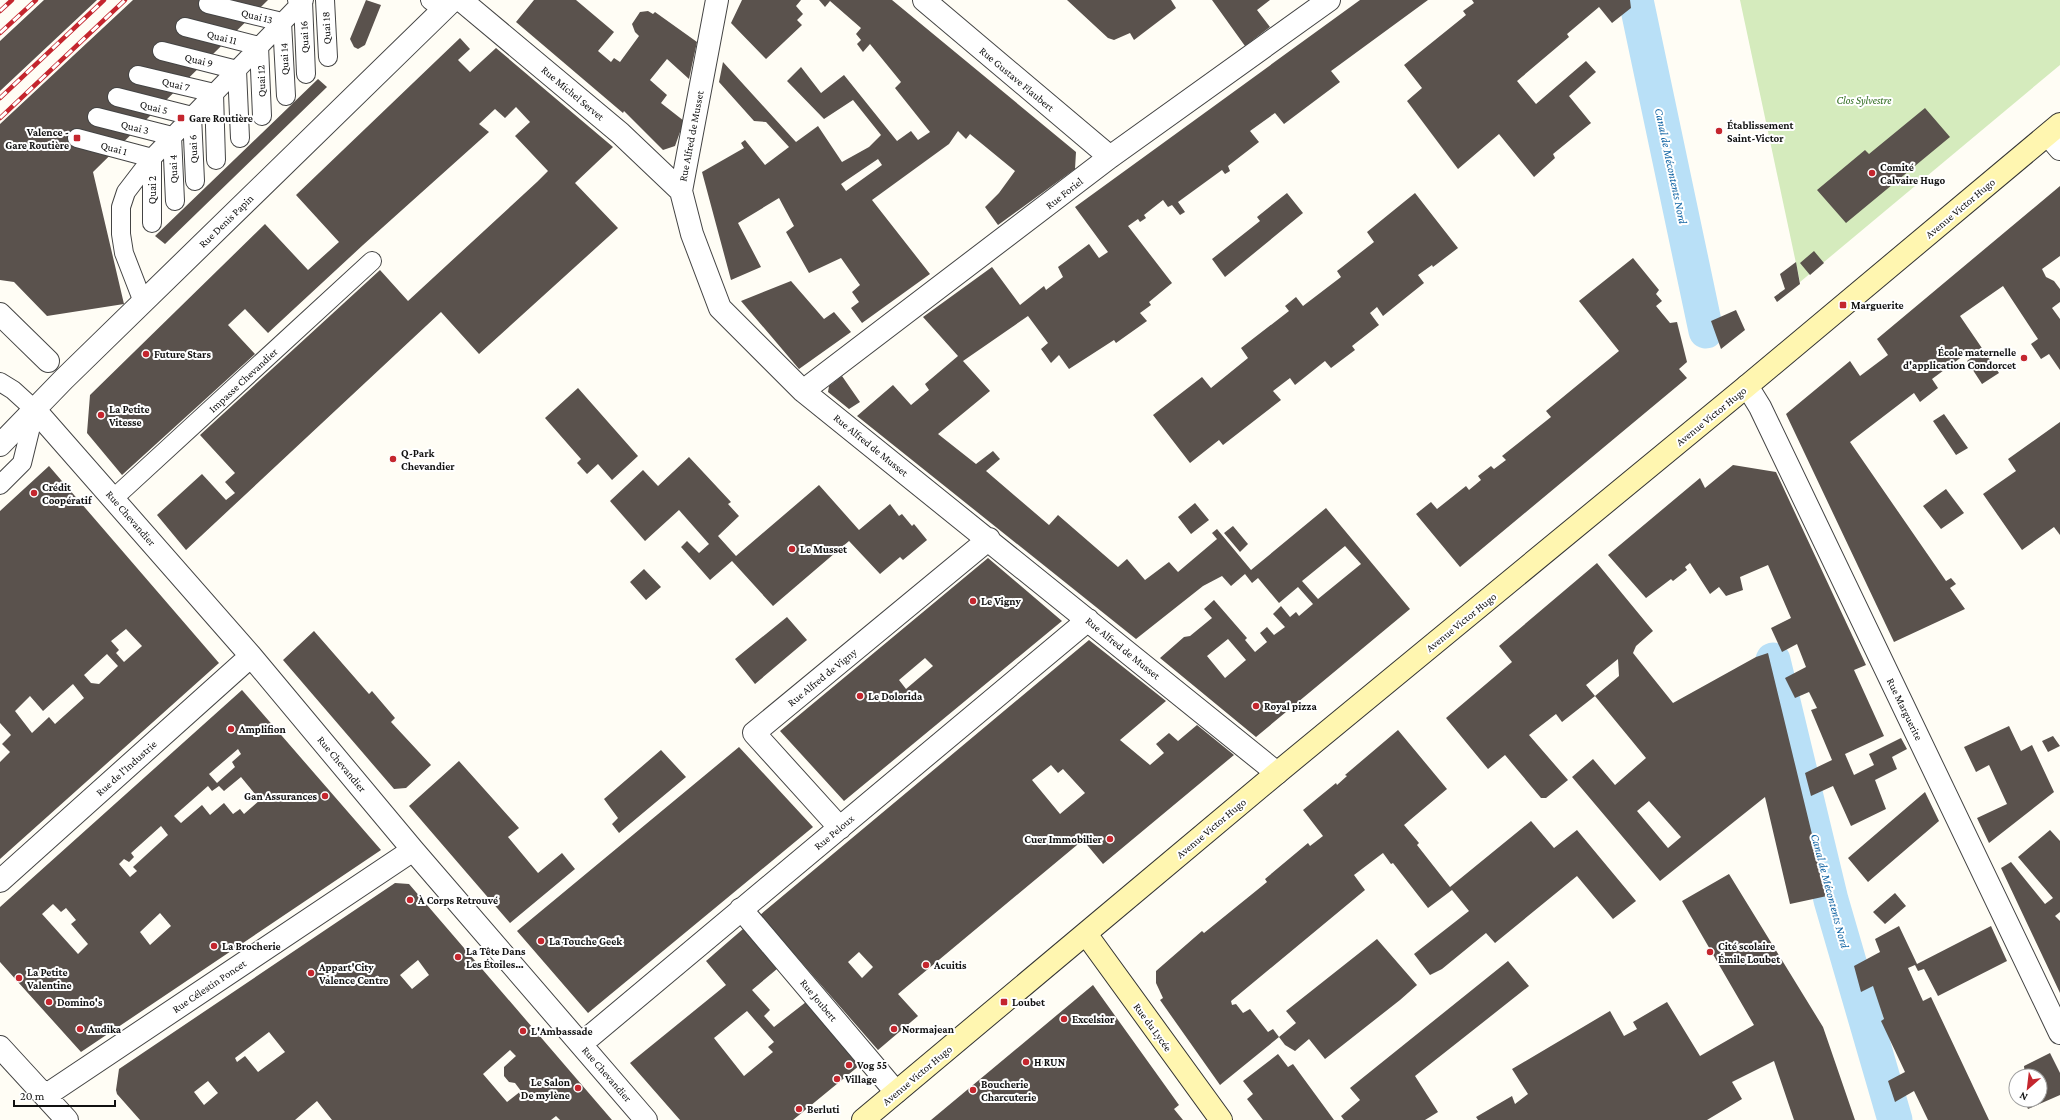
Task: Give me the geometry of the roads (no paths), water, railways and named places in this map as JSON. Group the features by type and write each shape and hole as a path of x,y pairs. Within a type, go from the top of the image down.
{"main road":[{"name":"Avenue Victor Hugo","path":"863,1120 1277,773 1747,386 2056,136"},
{"name":"Rue du Lycée","path":"1086,934 1221,1120"}],"street":[{"name":"Rue Alfred de Musset","path":"717,0 681,191 692,234 720,308 803,391 989,539 1277,773"},
{"name":"Rue Gustave Flaubert","path":"924,0 1110,157"},
{"name":"Rue Foriel","path":"803,391 1110,157 1329,0"},
{"name":"Rue Michel Servet","path":"447,2 620,133 681,191"},
{"name":"Rue Denis Papin","path":"0,445 447,2"},
{"path":"0,314 48,361"},
{"name":"Rue Marguerite","path":"1747,386 1760,407 1927,752 2060,1033"},
{"name":"Rue Chevandier","path":"36,410 251,656 413,850 646,1120"},
{"name":"Rue Alfred de Vigny","path":"840,828 754,733 989,539"},
{"name":"Rue Peloux","path":"581,1044 741,908 840,828 1088,620"},
{"name":"Rue de l'Industrie","path":"0,881 251,656"},
{"name":"Rue Célestin Poncet","path":"45,1096 413,850"},
{"name":"Rue Joubert","path":"741,908 896,1092"},
{"path":"0,1047 67,1120"}],"lane":[{"path":"143,302 124,252 121,234 121,207 126,192 152,158 172,136 237,70 301,0"},
{"name":"Quai 16","path":"301,0 306,74"},
{"name":"Quai 18","path":"325,0 328,57"},
{"name":"Quai 13","path":"208,4 282,22"},
{"name":"Quai 14","path":"282,22 286,96"},
{"name":"Quai 11","path":"185,27 259,46"},
{"name":"Quai 12","path":"259,46 262,116"},
{"name":"Quai 9","path":"162,51 237,70"},
{"path":"237,70 240,138"},
{"name":"Quai 7","path":"138,75 214,94"},
{"path":"214,94 216,160"},
{"name":"Quai 5","path":"117,97 192,116"},
{"name":"Quai 6","path":"192,116 195,181"},
{"name":"Quai 3","path":"97,117 172,136"},
{"name":"Quai 4","path":"172,136 175,202"},
{"name":"Quai 1","path":"77,138 152,158"},
{"name":"Quai 2","path":"152,158 152,223"},
{"name":"Impasse Chevandier","path":"114,498 372,261"},
{"path":"0,382 13,390 36,410 22,463 0,485"}],"waterway":[{"name":"Canal de Mécontents Nord","path":"1636,0 1706,331"},
{"name":"Canal de Mécontents Nord","path":"1773,660 1831,900 1895,1120"}],"railway":[{"path":"0,11 12,0"},
{"path":"0,33 36,0"},
{"path":"0,98 104,0"},
{"path":"0,118 125,0"}],"place":[{"name":"Gare Routière","path":"181,118"},
{"name":"Établissement Saint-Victor","path":"1719,131"},
{"name":"Valence - Gare Routière","path":"77,138"},
{"name":"Comité Calvaire Hugo","path":"1872,173"},
{"name":"Marguerite","path":"1843,305"},
{"name":"Future Stars","path":"146,354"},
{"name":"École maternelle d'application Condorcet","path":"2024,358"},
{"name":"La Petite Vitesse","path":"101,415"},
{"name":"Q-Park Chevandier","path":"393,459"},
{"name":"Crédit Coopératif","path":"34,493"},
{"name":"Le Musset","path":"792,549"},
{"name":"Le Vigny","path":"973,601"},
{"name":"Le Dolorida","path":"860,696"},
{"name":"Royal pizza","path":"1256,706"},
{"name":"Amplifion","path":"231,729"},
{"name":"Gan Assurances","path":"325,796"},
{"name":"Cuer Immobilier","path":"1110,839"},
{"name":"À Corps Retrouvé","path":"410,900"},
{"name":"La Touche Geek","path":"541,941"},
{"name":"La Brocherie","path":"214,946"},
{"name":"Cité scolaire Émile Loubet","path":"1710,952"},
{"name":"La Tête Dans Les Étoiles…","path":"458,957"},
{"name":"Acuitis","path":"926,965"},
{"name":"Appart'City Valence Centre","path":"311,973"},
{"name":"La Petite Valentine","path":"19,978"},
{"name":"Domino's","path":"49,1002"},
{"name":"Loubet","path":"1004,1002"},
{"name":"Excelsior","path":"1064,1019"},
{"name":"Audika","path":"80,1029"},
{"name":"Normajean","path":"894,1029"},
{"name":"L'Ambassade","path":"523,1031"},
{"name":"H RUN","path":"1026,1062"},
{"name":"Vog 55","path":"849,1065"},
{"name":"Village","path":"837,1079"},
{"name":"Le Salon De mylène","path":"578,1088"},
{"name":"Boucherie Charcuterie","path":"973,1090"},
{"name":"Berluti","path":"799,1109"}],"park label":[{"name":"Clos Sylvestre","path":"1864,100"}]}
